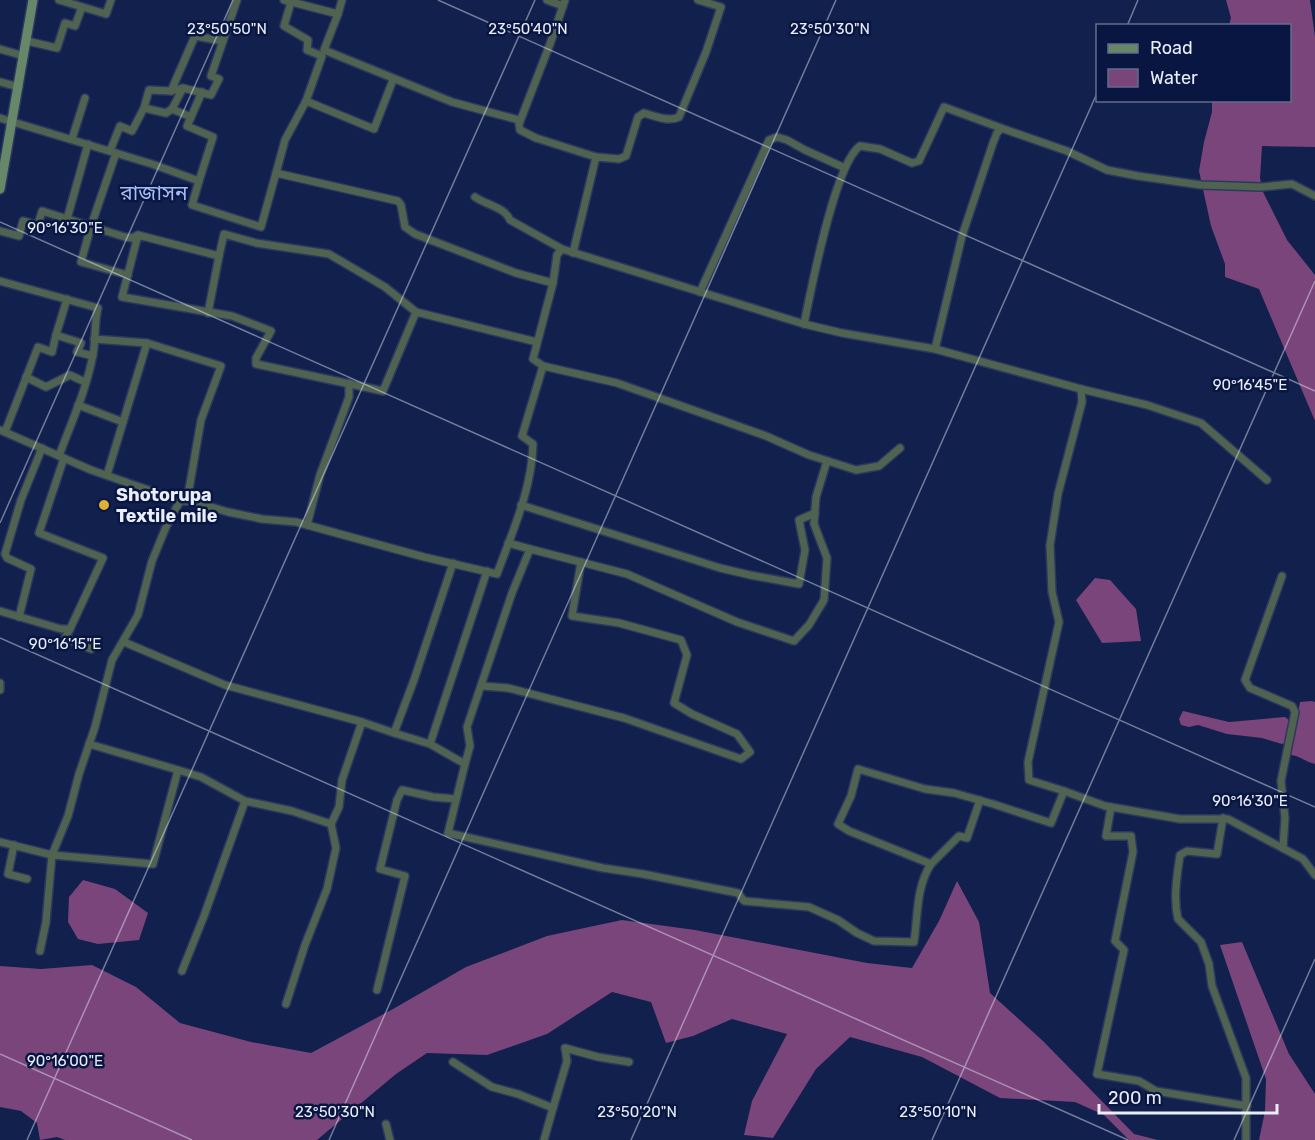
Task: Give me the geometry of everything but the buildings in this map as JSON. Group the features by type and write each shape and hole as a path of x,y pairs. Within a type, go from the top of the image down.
{"street":[{"path":"0,189 33,0"},
{"path":"59,0 106,14 111,0"},
{"path":"128,275 81,262 120,126 132,131 144,108 149,90 171,91 183,88 211,95 219,79 211,76 237,0"},
{"path":"256,243 285,140 306,101 342,0"},
{"path":"547,0 564,3 519,120 520,130 536,138 596,157 619,159 626,156 638,117 644,113 667,119 679,117 706,52 721,7 698,0"},
{"path":"338,14 288,1 284,26 308,40 307,50 323,53 452,102 519,120"},
{"path":"27,41 57,48 65,23 75,26 82,7"},
{"path":"171,91 195,36 223,41"},
{"path":"0,49 24,56"},
{"path":"306,101 374,129 393,80"},
{"path":"0,82 19,87"},
{"path":"144,108 166,113 172,109 183,88"},
{"path":"201,92 187,126 213,137 192,205 261,227"},
{"path":"72,139 85,98"},
{"path":"804,324 818,255 851,154 860,146 880,149 912,163 919,161 944,107 1067,151 1107,170 1201,185 1292,184 1315,196"},
{"path":"172,109 191,117"},
{"path":"0,118 199,181"},
{"path":"935,349 962,236 993,142 1001,128"},
{"path":"700,292 769,140 777,137 787,140 845,168"},
{"path":"67,219 88,144"},
{"path":"573,253 596,157"},
{"path":"276,173 398,201 401,205 405,227 415,234 516,273 553,283"},
{"path":"475,197 508,215 510,220 573,253 804,324 935,349 1147,405 1201,423 1267,480"},
{"path":"0,231 19,236 23,221 38,225 42,211 125,237 138,236 219,256"},
{"path":"208,313 224,234 256,243 329,254 386,287 416,312 537,342"},
{"path":"138,236 122,297 232,316 270,329 270,335 255,358 256,364 383,391 416,312"},
{"path":"562,249 557,255 553,283 533,359 543,366 617,383 855,470 879,466 900,448"},
{"path":"0,281 98,308 94,324 93,356 39,532 103,558 65,638 91,649"},
{"path":"67,299 52,352 38,347 2,431 107,475 183,501 262,519 296,522 497,574 521,505 533,459 533,444 522,436 543,366"},
{"path":"56,335 81,343 77,352 93,356"},
{"path":"40,951 46,922 51,855 68,816 112,660 138,615 155,553 166,527 183,501 201,420 221,366 147,343 94,339"},
{"path":"107,475 147,343"},
{"path":"26,377 46,387 70,375 85,382"},
{"path":"306,525 324,465 349,397 349,383"},
{"path":"1081,389 1082,402 1058,494 1050,545 1052,592 1059,622 1028,762 1029,780 1111,807 1180,819 1227,819 1304,859 1315,875"},
{"path":"78,405 123,422"},
{"path":"19,617 31,569 7,558 3,547 42,448"},
{"path":"508,543 627,574 737,621 794,641 809,625 824,600 827,558 814,524 814,513 816,497 827,461"},
{"path":"521,505 720,568 750,576 799,584 805,550 799,520 814,513"},
{"path":"530,549 512,593 483,686 467,727 470,746 448,833 603,868 738,893 744,902 809,907 838,920 874,941 914,942 918,899 924,875 931,864 958,836 967,838 980,800"},
{"path":"483,686 508,688 624,718 741,759 750,752 737,734 692,714 674,703 687,655 681,640 619,623 572,616 581,562"},
{"path":"394,733 453,563"},
{"path":"430,744 487,571"},
{"path":"1282,576 1245,680 1250,688 1292,706 1295,712 1281,781 1285,809 1283,848"},
{"path":"0,611 70,629"},
{"path":"124,642 225,686 362,722 430,744 465,764"},
{"path":"0,683 0,690"},
{"path":"286,1004 305,945 327,889 336,848 331,824 339,807 342,780 362,722"},
{"path":"89,744 201,777 245,801 292,811 331,824"},
{"path":"931,864 849,831 838,824 851,796 858,769 925,789 980,800 1051,823 1064,791"},
{"path":"0,842 51,855 153,864 178,770"},
{"path":"377,990 405,876 380,869 397,800 402,790 433,797 456,799"},
{"path":"182,971 245,801"},
{"path":"1111,807 1106,836 1131,836 1133,852 1115,940 1124,950 1097,1074 1139,1080 1156,1091 1247,1106"},
{"path":"1223,818 1217,854 1187,851 1180,855 1176,886 1177,913 1178,919 1202,942 1209,964 1212,986 1246,1078 1246,1139"},
{"path":"14,845 8,874 27,879"},
{"path":"544,1140 567,1060 566,1048 629,1062"},
{"path":"453,1062 492,1087 518,1094 553,1108"},
{"path":"386,1124 390,1140"}],"water":[{"path":"1226,0 1310,0 1315,37 1315,147 1262,146 1260,178 1263,192 1287,240 1315,275 1315,421 1259,289 1225,277 1225,264 1211,226 1199,171 1212,112 1212,102 1291,102 1291,24 1229,24 1231,18"},
{"path":"1095,578 1110,580 1136,609 1141,641 1102,643 1076,600"},
{"path":"1300,702 1315,702 1315,764 1291,755"},
{"path":"1183,711 1229,722 1285,717 1289,720 1285,743 1227,734 1198,725 1189,727 1181,725 1179,719"},
{"path":"83,880 115,889 148,913 139,940 98,944 78,939 68,922 69,897"},
{"path":"957,881 979,922 990,993 1043,1041 1134,1134 1158,1140 1129,1140 1104,1115 1075,1102 1000,1098 922,1057 850,1037 816,1069 773,1138 744,1135 752,1101 787,1034 732,1019 693,1036 666,1043 651,1002 612,992 547,1034 487,1055 427,1053 396,1074 317,1140 65,1140 57,1137 40,1140 37,1123 21,1111 0,1107 0,966 41,969 92,965 136,987 180,1023 251,1042 311,1053 466,967 547,936 622,920 695,930 867,963 912,968 939,921"},
{"path":"1242,942 1289,1054 1315,1094 1315,1140 1259,1140 1265,1111 1266,1079 1220,945"}],"place":[{"name":"Shotorupa Textile mile","path":"104,505"}],"district":[{"name":"রাজাসন","path":"154,193"}]}
